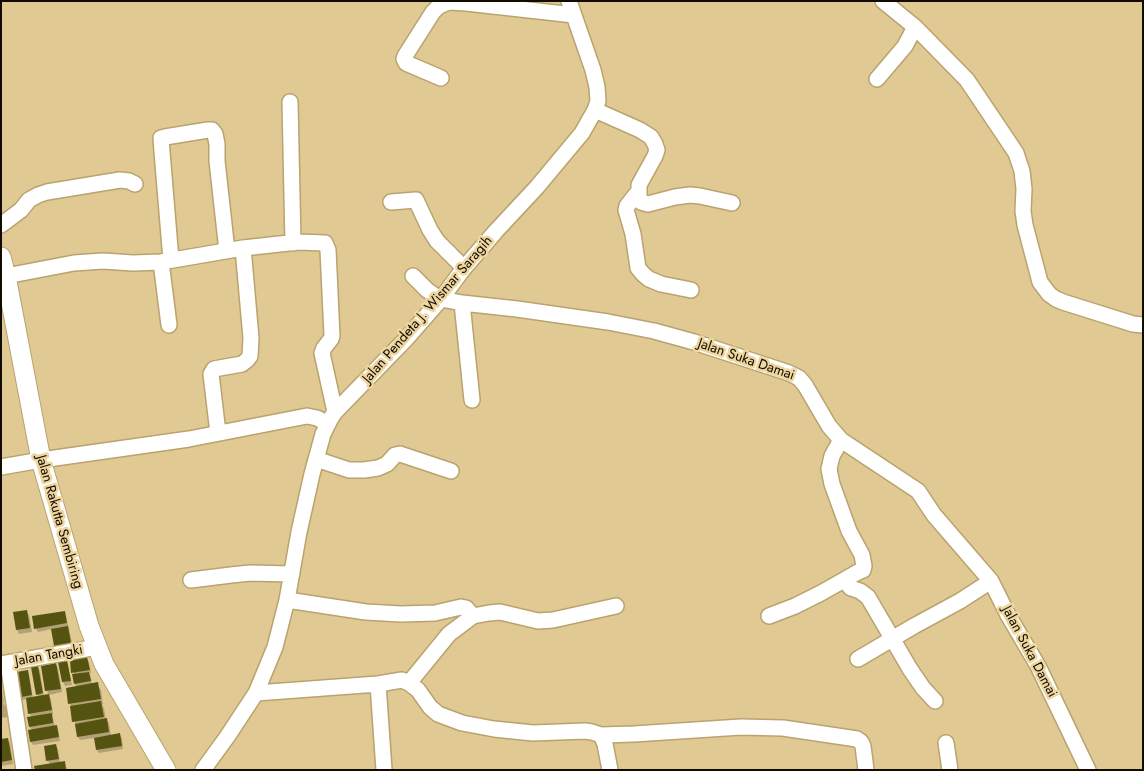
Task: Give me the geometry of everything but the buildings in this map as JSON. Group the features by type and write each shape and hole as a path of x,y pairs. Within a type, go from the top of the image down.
{"main road":[{"name":"Jalan Rakutta Sembiring","path":"1,257 6,276 8,322 41,460 86,616 104,664 166,770"}],"street":[{"path":"882,1 915,27 967,80 1016,154 1022,170 1025,225 1040,282 1049,294 1063,302 1133,324 1143,325"},
{"path":"441,78 406,63 404,59 433,12 439,6 449,2 571,8"},
{"name":"Jalan Pendeta J. Wismar Saragih","path":"203,770 256,693 276,647 316,459 323,434 331,418 441,299 464,268 582,133 595,110 598,101 593,70 571,8"},
{"path":"877,79 905,46 915,27"},
{"path":"290,102 293,243"},
{"path":"595,110 640,130 651,137 655,144 656,156 638,185 639,198 642,202 648,204 690,195 732,202"},
{"path":"169,325 161,138 212,130 217,144 217,161 227,250"},
{"path":"1,225 21,210 29,200 47,192 120,180 135,184"},
{"path":"638,192 626,210 633,234 638,268 649,279 660,284 691,290"},
{"path":"391,202 416,200 437,241 464,268"},
{"path":"1,467 189,438 307,416 331,418 322,353 332,336 328,250 324,243 293,243 243,248 166,261 74,263 6,276"},
{"path":"218,433 211,374 214,369 242,364 250,356 243,248"},
{"path":"414,276 427,290 441,299"},
{"name":"Jalan Suka Damai","path":"441,299 608,322 654,331 694,342 799,378 829,426 841,440 918,491 934,515 991,582 1038,666 1088,770"},
{"path":"462,303 472,400"},
{"path":"770,616 795,606 863,570 862,555 849,531 832,484 829,469 832,456 841,440"},
{"path":"316,459 349,470 364,470 378,468 387,464 395,455 400,454 452,471"},
{"path":"191,580 250,573 292,574"},
{"path":"844,580 851,588 860,591 868,597 917,679 935,701"},
{"path":"858,659 991,582"},
{"path":"287,600 366,612 402,614 435,613 461,607 466,608 473,616"},
{"path":"409,683 443,640 473,616 500,612 538,621 553,620 616,606"},
{"path":"435,613 443,640"},
{"name":"Jalan Tangki","path":"4,663 97,647"},
{"path":"4,663 24,770"},
{"path":"256,693 378,684 402,680 418,690 430,707 438,714 462,723 494,729 532,733 585,731 601,735 741,727 783,728 857,739 863,746 866,770"},
{"path":"378,684 384,770"},
{"path":"601,735 605,744 610,770"},
{"path":"946,743 950,770"}]}
